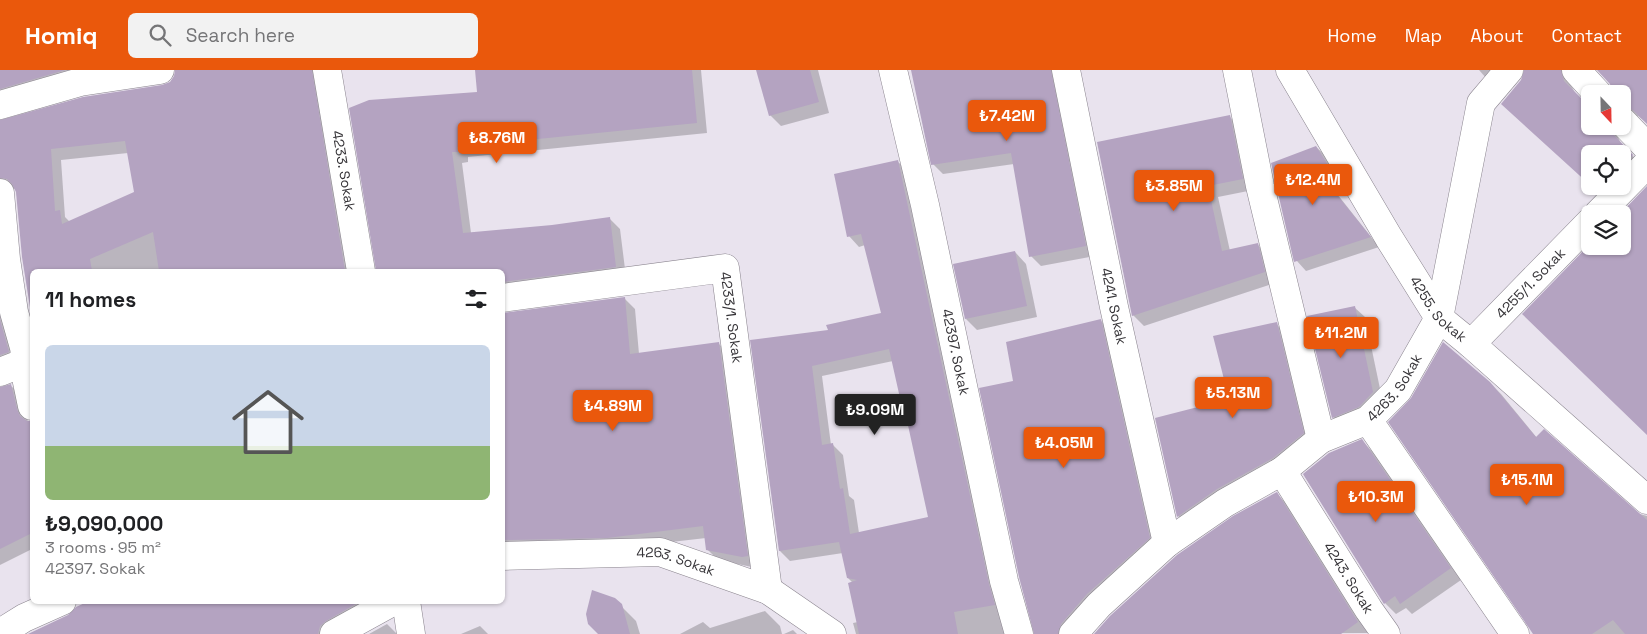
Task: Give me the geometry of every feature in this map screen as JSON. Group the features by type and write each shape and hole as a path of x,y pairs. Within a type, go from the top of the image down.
{"street":[{"path":"0,105 80,82 160,70"},
{"name":"4233. Sokak","path":"327,70 361,269"},
{"name":"42397. Sokak","path":"893,70 927,215 1004,580 1019,634"},
{"name":"4241. Sokak","path":"1066,70 1114,307 1167,543"},
{"path":"1237,70 1260,186 1321,439"},
{"name":"4255. Sokak","path":"1290,70 1389,238 1439,318 1471,344 1647,500"},
{"name":"4263. Sokak","path":"1073,634 1099,604 1167,543 1225,503 1282,471 1321,439 1368,420 1398,390 1439,318 1481,103 1509,70"},
{"path":"1576,70 1590,85"},
{"path":"1631,130 1647,147"},
{"path":"1607,205 1647,164"},
{"path":"0,193 6,259 20,359 30,398"},
{"name":"4255/1. Sokak","path":"1471,344 1581,231"},
{"name":"4233/1. Sokak","path":"505,298 725,268 768,590"},
{"path":"1368,420 1515,634"},
{"name":"4243. Sokak","path":"1282,471 1386,634"},
{"name":"4263. Sokak","path":"505,556 660,552 768,590 832,634"},
{"path":"0,633 24,618 55,604"},
{"path":"334,634 389,604"},
{"path":"406,604 411,634"}],"building":[{"path":"0,70 65,70 0,89"},
{"path":"175,70 312,70 345,269 159,269 153,232 90,259 92,269 30,269 30,307 22,257 16,192 7,179 0,178 0,120 83,97 162,85 170,82","holes":["125,141 134,192 62,224 60,210 55,211 51,149"]},
{"path":"475,70 692,70 697,123 457,147 458,152 452,152 463,233 552,225 610,217 616,267 505,282 505,269 376,269 349,108 369,100 477,92"},
{"path":"756,70 810,70 819,102 769,116"},
{"path":"911,70 1051,70 1086,246 1029,257 1011,153 931,165"},
{"path":"1524,70 1561,70 1564,81 1581,98 1581,135 1614,135 1623,145 1581,145 1581,177 1501,104 1521,80"},
{"path":"1597,70 1647,70 1647,124 1631,109 1631,85 1610,84"},
{"path":"1230,115 1243,179 1208,186 1222,251 1258,243 1265,272 1132,316 1097,142"},
{"path":"1316,146 1333,173 1325,180 1371,237 1294,262 1271,163"},
{"path":"898,160 995,605 954,612 958,634 859,634 848,583 857,580 847,578 839,542 779,551 750,340 828,330 826,325 881,313 861,234 847,237 834,174","holes":["889,349 902,407 904,407 928,517 850,534 843,488 840,489 833,443 822,445 812,366"]},
{"path":"1647,186 1647,435 1522,314 1581,253 1581,255 1631,255 1631,205 1629,205"},
{"path":"1015,251 1027,306 965,319 953,264"},
{"path":"625,297 630,354 719,342 748,556 742,557 706,550 703,526 607,538 505,540 505,313"},
{"path":"1355,306 1373,392 1359,407 1332,418 1307,316"},
{"path":"1101,319 1150,538 1087,594 1061,624 1058,634 1034,634 1019,577 979,388 1013,381 1006,342"},
{"path":"0,320 9,352 0,355"},
{"path":"1277,322 1304,433 1273,458 1217,489 1177,517 1155,418 1229,399 1213,336"},
{"path":"1443,342 1490,382 1536,437 1544,429 1647,520 1647,634 1625,634 1613,620 1592,634 1533,634 1388,422 1411,398"},
{"path":"11,384 20,416 30,421 30,534 0,549 0,387"},
{"path":"1362,439 1451,568 1400,604 1395,596 1384,604 1303,474 1329,453"},
{"path":"1277,492 1358,622 1341,634 1094,634 1110,616 1177,555 1233,516"},
{"path":"592,590 615,598 622,604 630,634 598,634 588,624 586,614"},
{"path":"82,604 356,604 326,621 320,626 318,634 28,634 68,615 76,607"}]}
